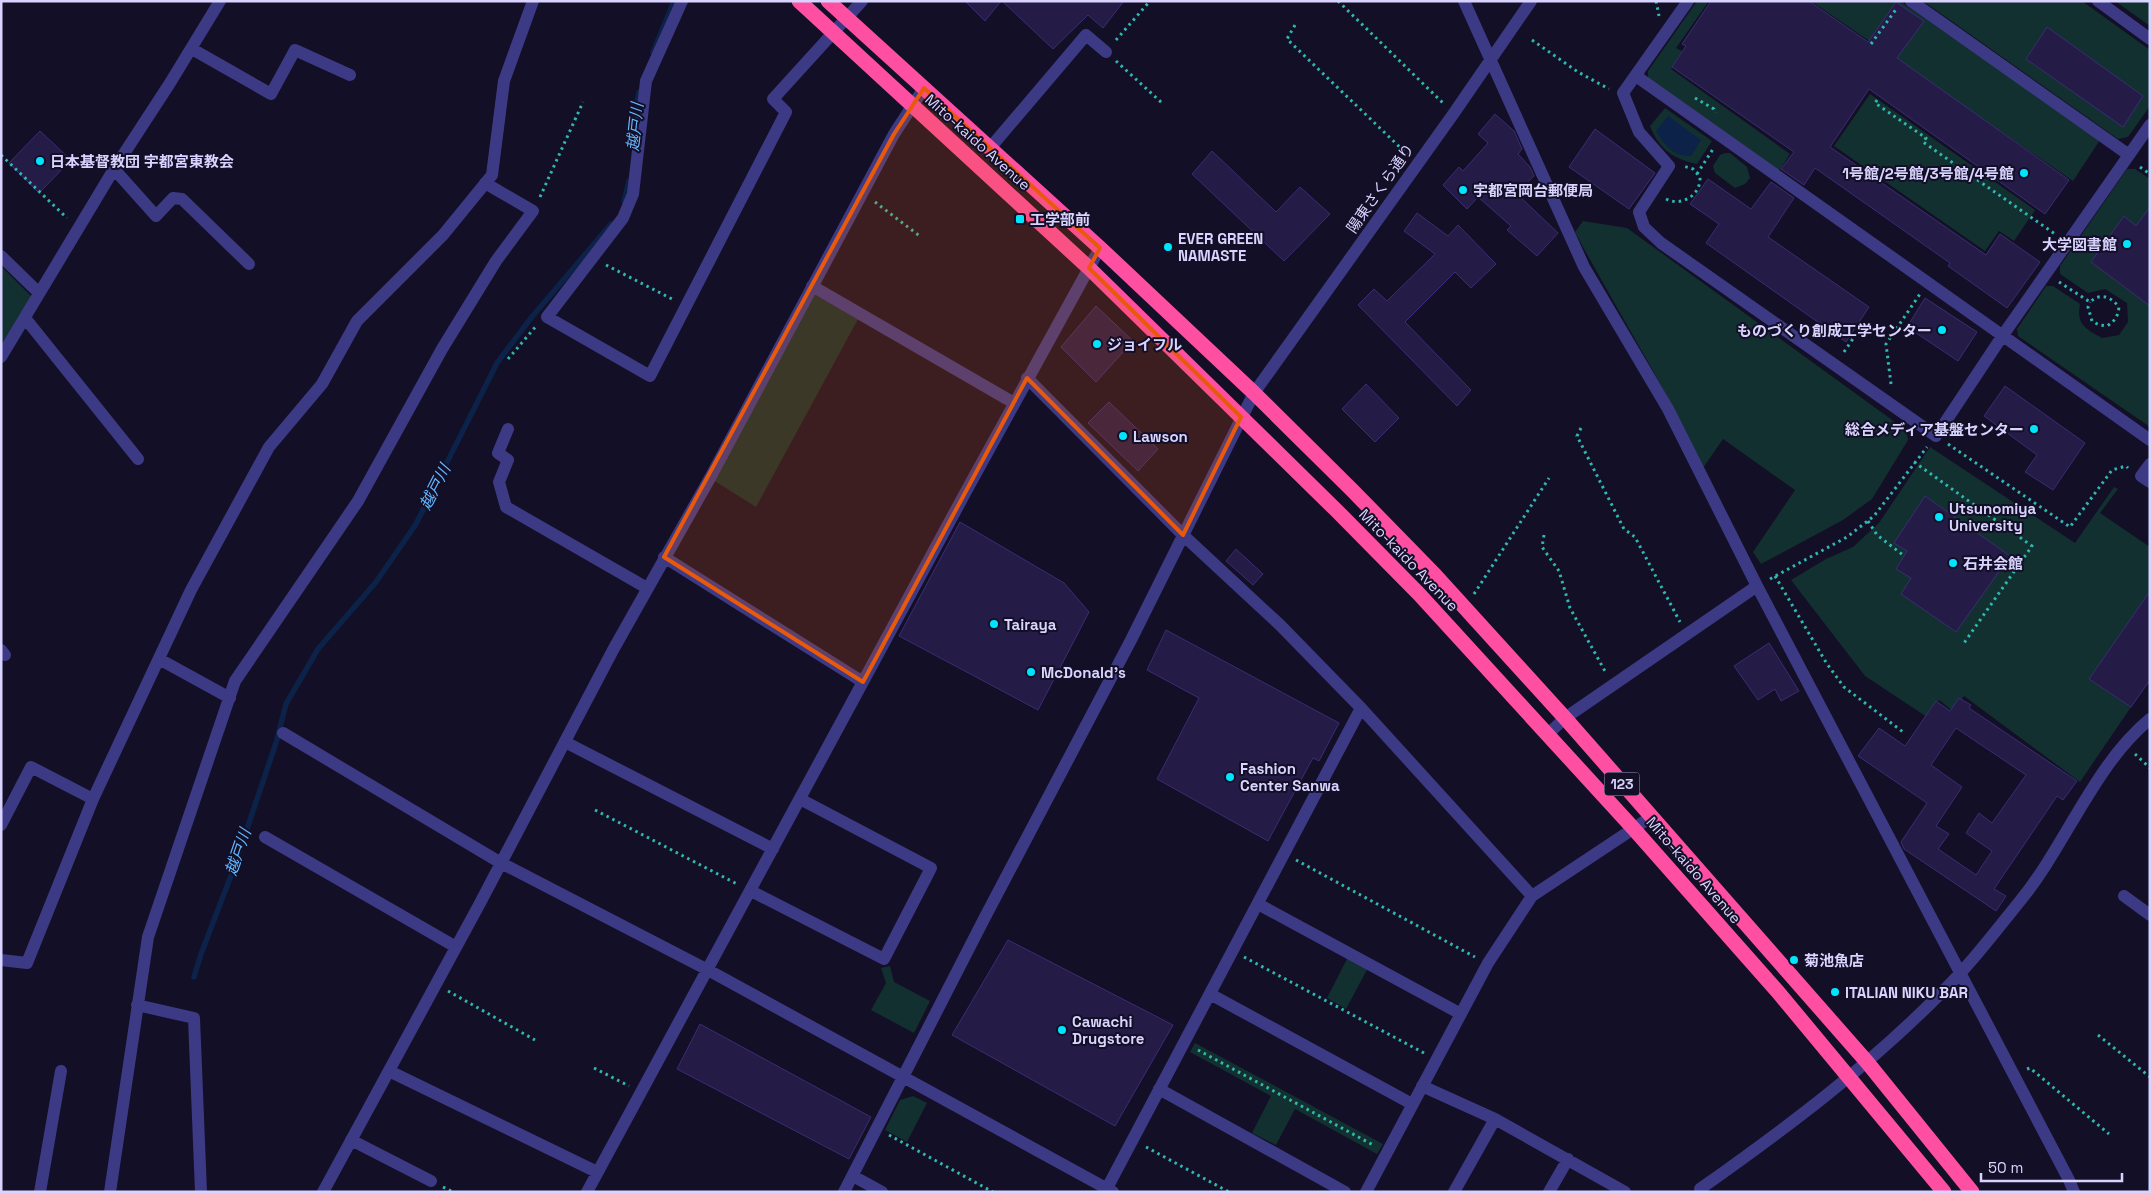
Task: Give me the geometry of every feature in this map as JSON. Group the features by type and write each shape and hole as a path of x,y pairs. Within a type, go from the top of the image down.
{"highway":[{"name":"Mito-kaido Avenue","path":"799,1 1088,268 1419,594 1633,828 1771,984 1944,1192"},
{"name":"Mito-kaido Avenue","path":"828,1 1100,248 1254,393 1352,490 1465,607 1867,1062 1972,1192"}],"street":[{"path":"1,357 114,168 192,48 220,1"},
{"path":"1,960 27,963 93,799 191,590 269,447 322,384 357,321 443,235 492,175 504,81 533,1"},
{"path":"682,1 646,81 632,194 623,218 547,317 650,376 786,112 773,99 862,1"},
{"path":"1464,1 1584,267 1668,409 1756,586 2012,1074 2070,1180 2074,1192"},
{"name":"陽東さくら通り","path":"844,1192 902,1077 1131,640 1254,393 1418,164 1531,1"},
{"path":"1688,1 1623,93 1640,132 1669,166 1639,212 1644,227 1661,243 1936,436 2003,335 2150,125"},
{"path":"1911,1 2129,155"},
{"path":"2098,1 2150,39"},
{"path":"990,148 1086,35 1106,52"},
{"path":"192,48 271,94 295,50 350,75"},
{"path":"1636,76 2150,440"},
{"path":"323,1192 647,588 710,478 862,192 894,134 924,88"},
{"path":"114,168 156,216 172,198 182,198 249,264"},
{"path":"110,1192 148,937 235,681 358,501 442,349 496,261 534,211 485,184"},
{"path":"587,1192 1027,378 1100,248"},
{"path":"1,256 39,294"},
{"path":"812,286 1014,403"},
{"path":"25,318 138,459"},
{"path":"1027,378 1183,535 1280,625 1361,708 1532,896"},
{"path":"508,429 498,454 508,460 499,482 506,507 647,588"},
{"path":"2145,479 2150,464"},
{"path":"664,557 863,682"},
{"path":"1548,734 1565,718 1756,586"},
{"path":"159,659 230,698"},
{"path":"283,733 501,863 708,970 1108,1191 1132,1140 1361,708"},
{"path":"1699,1191 1849,1077 1942,993 2022,899 2067,832 2101,775 2140,727 2150,719"},
{"path":"565,742 774,849"},
{"path":"1,825 31,767 93,799"},
{"path":"751,891 884,959 930,868 800,800"},
{"path":"1366,1192 1488,963 1532,896 1652,817"},
{"path":"265,836 456,947"},
{"path":"2124,896 2150,915"},
{"path":"1258,904 1461,1014"},
{"path":"1210,994 1412,1104"},
{"path":"137,1005 194,1018 201,1192"},
{"path":"40,1192 61,1071"},
{"path":"389,1071 597,1172"},
{"path":"1422,1086 1494,1119 1625,1192"},
{"path":"1159,1089 1345,1192"},
{"path":"1454,1192 1494,1119"},
{"path":"351,1140 431,1181"},
{"path":"1549,1192 1568,1159"},
{"path":"853,1176 882,1192"}],"path":[{"path":"1150,1 1106,52 1162,103"},
{"path":"1338,1 1454,113"},
{"path":"1871,44 1902,1"},
{"path":"1296,25 1287,40 1418,164"},
{"path":"1532,40 1590,80 1605,88 1623,93"},
{"path":"1877,100 1875,103 1926,138 1923,142 2068,243"},
{"path":"534,211 583,102"},
{"path":"1697,174 1721,136"},
{"path":"1,155 78,229"},
{"path":"1652,193 1671,202 1681,202 1692,196 1700,185 1700,177 1693,169 1678,165 1668,165"},
{"path":"862,192 921,237"},
{"path":"592,258 686,306"},
{"path":"2046,273 2090,302"},
{"path":"1893,405 1886,344 1928,283"},
{"path":"2099,296 2107,296 2114,300 2119,307 2114,321 2108,326 2099,325 2092,320 2088,307 2090,302 2099,296"},
{"path":"508,359 547,317"},
{"path":"1835,365 1865,321"},
{"path":"1581,428 1578,436 1624,529 1635,537 1686,634"},
{"path":"1756,586 1847,537 1868,521 1874,516 1936,436 2070,528 2112,470 2126,466 2145,479"},
{"path":"1914,462 2032,546 1964,643"},
{"path":"1465,607 1549,478"},
{"path":"1868,521 1877,535 1903,555"},
{"path":"1544,535 1542,547 1559,571 1570,608 1613,685"},
{"path":"1775,576 1827,664 1844,687 1904,732"},
{"path":"2126,744 2150,768"},
{"path":"596,810 751,891"},
{"path":"1284,854 1488,963"},
{"path":"1233,951 1436,1060"},
{"path":"436,984 535,1040"},
{"path":"2098,1035 2150,1077"},
{"path":"1184,1042 1387,1152"},
{"path":"594,1068 641,1092"},
{"path":"2012,1074 2030,1068 2109,1134"},
{"path":"877,1129 992,1192"},
{"path":"1132,1140 1229,1192"}],"highlighted area":[{"path":"924,88 1100,248 1089,268 1241,417 1183,535 1027,378 863,682 664,557 894,134"}],"green space":[{"path":"1697,1 1709,1 1676,48 1682,51 1671,69 1790,154 1779,171 1648,80 1648,71"},
{"path":"1811,1 1900,1 2100,140 2073,181"},
{"path":"1923,1 2082,1 2150,50 2150,106 2128,137 2118,139"},
{"path":"2115,1 2150,1 2150,26"},
{"path":"1870,94 2035,210 2014,241 1999,231 1985,251 1834,146"},
{"path":"1665,108 1712,141 1697,164 1688,162 1668,152 1662,147 1654,134 1650,126"},
{"path":"1730,153 1747,167 1750,178 1745,184 1735,188 1715,173 1713,166 1720,155"},
{"path":"2127,169 2135,169 2150,179 2150,427 2018,336 2017,329 2046,286 2053,286 2080,304 2081,322 2087,329 2102,338 2119,335 2128,322 2127,303 2105,289 2088,293 2060,274 2060,266"},
{"path":"1583,221 1627,228 1906,430 1908,440 1872,499 1843,520 1761,564 1753,552 1795,490 1723,439 1703,468 1657,379 1575,232"},
{"path":"1,266 34,299 1,354"},
{"path":"815,295 858,319 756,507 710,478 806,297"},
{"path":"1930,447 2075,543 2114,487 2118,489 2100,513 2150,547 2150,591 2089,679 2131,707 2080,782 1964,696 1953,711 1939,700 1927,717 1865,676 1791,580 1826,559 1853,547 1879,523"},
{"path":"1350,953 1370,964 1346,1009 1327,998"},
{"path":"890,966 894,982 930,1001 914,1033 871,1010 886,983 881,968"},
{"path":"1195,1043 1383,1144 1377,1154 1295,1109 1276,1145 1252,1133 1271,1096 1190,1052"},
{"path":"913,1096 927,1103 907,1142 885,1130 900,1100"}],"water":[{"path":"1668,116 1701,140 1691,156 1674,152 1656,131"}],"building":[{"path":"965,1 1001,1 985,21"},
{"path":"1002,1 1124,1 1103,28 1088,15 1053,49"},
{"name":"1号館/2号館/3号館/4号館","path":"1711,1 1809,1 1868,42 1896,2 1924,21 1897,58 2069,180 2045,214 1869,89 1830,147 1986,255 2000,234 2040,262 2007,308 1948,266 1950,263 1815,168 1804,185 1781,169 1794,152 1672,67 1686,46 1682,44"},
{"path":"2047,27 2143,96 2123,127 2026,59"},
{"path":"1495,114 1514,131 1522,149 1518,154 1530,167 1534,176 1516,193 1558,233 1537,256 1507,230 1511,226 1478,197 1467,209 1443,185 1459,167 1463,171 1488,143 1478,134"},
{"path":"1595,129 1655,173 1629,209 1569,167"},
{"name":"日本基督教団 宇都宮東教会","path":"40,131 71,160 39,193 9,163"},
{"path":"1212,151 1276,212 1300,187 1330,214 1284,261 1192,174"},
{"path":"1708,179 1751,209 1771,182 1794,198 1768,237 1869,307 1846,342 1706,243 1719,224 1690,204"},
{"name":"大学図書館","path":"2150,207 2150,306 2091,262 2124,216 2136,226"},
{"path":"1417,213 1448,236 1458,225 1496,264 1471,288 1455,272 1405,322 1471,390 1457,406 1358,305 1374,289 1387,301 1435,254 1404,231"},
{"name":"ものづくり創成工学センター","path":"1925,298 1977,332 1958,361 1907,327"},
{"name":"ジョイフル","path":"1096,306 1133,341 1096,382 1061,347"},
{"path":"1366,384 1399,418 1375,442 1342,409"},
{"name":"総合メディア基盤センター","path":"2005,386 2085,443 2053,490 2025,472 2037,455 1984,416"},
{"name":"Lawson","path":"1109,402 1158,449 1138,471 1088,423"},
{"name":"石井会館","path":"1925,496 2010,556 1956,632 1901,594 1911,578 1896,569 1907,551 1894,543"},
{"name":"Tairaya","path":"960,522 1064,583 1089,612 1038,710 899,636"},
{"path":"1236,549 1263,574 1253,585 1226,561"},
{"path":"2150,591 2150,680 2131,707 2089,679"},
{"path":"1166,630 1339,723 1319,761 1313,758 1268,841 1157,779 1199,698 1147,670"},
{"path":"1769,643 1799,691 1781,701 1775,689 1758,700 1734,666"},
{"path":"1959,698 1971,705 1969,708 2077,781 2063,800 2057,796 1994,889 2006,896 1996,911 1904,849 1901,842 1927,803 1858,756 1879,728 1905,746 1936,701 1950,711","holes":["1956,728 2026,775 1992,823 1979,813 1966,833 1992,851 1976,875 1938,849 1949,834 1936,826 1962,787 1931,765"]},
{"name":"Cawachi Drugstore","path":"1008,940 1173,1025 1115,1126 952,1035"},
{"path":"700,1024 871,1117 849,1159 677,1069"}],"waterway":[{"name":"越戸川","path":"653,52 674,1"},
{"name":"越戸川","path":"632,147 635,110 639,92"},
{"name":"越戸川","path":"624,201 629,181"},
{"name":"越戸川","path":"194,977 276,743 286,704 318,649 376,582 416,524 497,363 531,318 611,224"}],"place":[{"name":"日本基督教団 宇都宮東教会","path":"40,161"},
{"name":"1号館/2号館/3号館/4号館","path":"2024,173"},
{"name":"宇都宮岡台郵便局","path":"1463,190"},
{"name":"工学部前","path":"1020,219"},
{"name":"大学図書館","path":"2127,244"},
{"name":"EVER GREEN NAMASTE","path":"1168,247"},
{"name":"ものづくり創成工学センター","path":"1942,330"},
{"name":"ジョイフル","path":"1097,344"},
{"name":"総合メディア基盤センター","path":"2034,429"},
{"name":"Lawson","path":"1123,436"},
{"name":"Utsunomiya University","path":"1939,517"},
{"name":"石井会館","path":"1953,563"},
{"name":"Tairaya","path":"994,624"},
{"name":"McDonald's","path":"1031,672"},
{"name":"Fashion Center Sanwa","path":"1230,777"},
{"name":"菊池魚店","path":"1794,960"},
{"name":"ITALIAN NIKU BAR","path":"1835,992"},
{"name":"Cawachi Drugstore","path":"1062,1030"}]}
